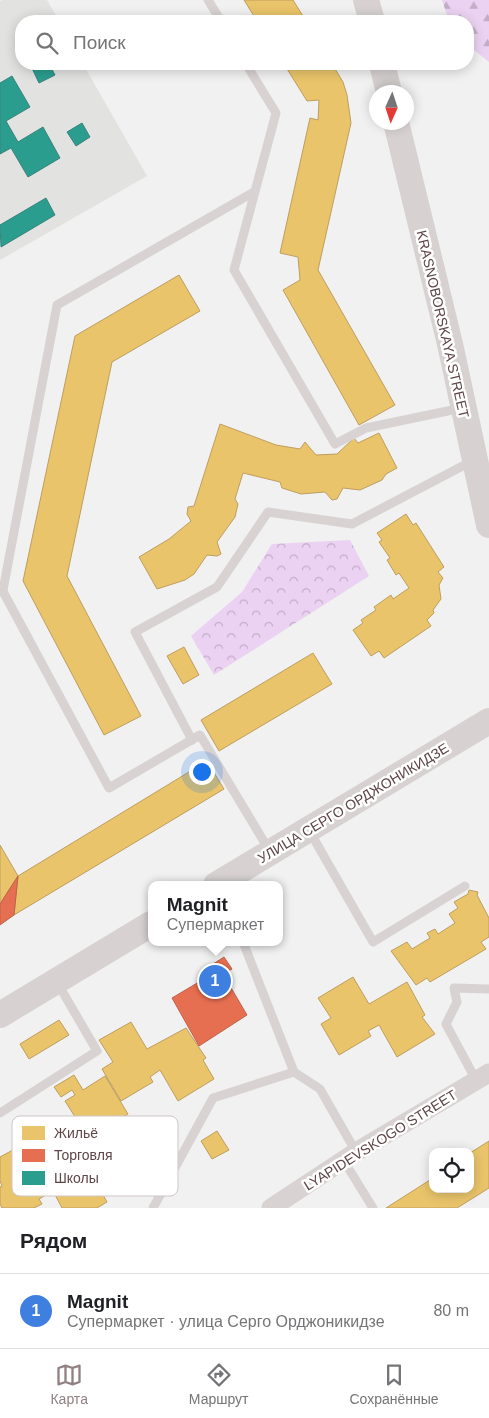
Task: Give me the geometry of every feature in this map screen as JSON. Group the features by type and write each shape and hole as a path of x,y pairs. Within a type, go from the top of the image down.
{"street":[{"path":"366,0 370,15"},
{"path":"384,70 387,85"},
{"name":"KRASNOBORSKAYA STREET","path":"398,130 450,344 489,525"},
{"name":"УЛИЦА СЕРГО ОРДЖОНИКИДЗЕ","path":"223,881 489,722"},
{"path":"0,1015 148,926"},
{"name":"LYAPIDEVSKOGO STREET","path":"271,1208 350,1157 483,1076"}],"lane":[{"path":"208,0 217,15"},
{"path":"250,70 276,113 234,270 335,444 366,428 463,408"},
{"path":"254,192 57,305 1,588 109,788 200,735 271,852"},
{"path":"192,740 135,632 217,587 268,512 352,524 474,460"},
{"path":"308,830 373,942 466,886"},
{"path":"245,946 294,1072 320,1089 373,1208"},
{"path":"0,1113 97,1051 56,981"},
{"path":"483,1076 446,1024 457,1002 454,988 488,989"},
{"path":"178,1161 213,1098 294,1072"},
{"path":"152,1208 159,1196"}],"shaded area":[{"path":"47,0 56,15 15,15 15,70 86,70 147,176 0,260 0,1"}],"green space":[{"path":"442,0 489,0 489,62 474,50 474,15 447,15"},
{"path":"350,540 369,576 214,675 191,636 242,592 272,544"}],"building: Жильё":[{"path":"244,0 293,0 302,15 253,15"},
{"path":"288,70 336,70 343,82 347,95 351,123 318,270 395,405 359,425 283,290 300,280 298,257 280,253 310,118 318,120 319,100 307,101"},
{"path":"179,275 200,311 112,362 67,576 141,716 104,735 23,581 75,336"},
{"path":"220,424 276,445 300,449 305,442 316,455 337,454 354,438 358,443 379,433 397,468 386,474 382,480 360,490 343,488 337,499 332,500 325,492 301,494 282,488 280,482 243,473 235,499 238,504 235,517 217,542 221,554 217,556 207,555 194,574 185,580 157,589 139,557 169,539 191,521 187,514 188,507 194,506"},
{"path":"406,514 413,525 416,523 444,567 438,572 443,578 439,585 441,599 433,610 434,613 427,620 431,626 384,658 379,651 371,656 353,630 363,623 361,620 376,610 374,607 391,595 393,599 409,588 399,573 396,575 387,560 390,558 379,542 382,540 377,533"},
{"path":"184,647 199,675 183,684 167,656"},
{"path":"313,653 332,684 219,751 201,720"},
{"path":"207,761 224,789 14,915 18,876"},
{"path":"0,845 18,876 0,904"},
{"path":"469,890 478,892 477,895 489,918 489,937 481,942 486,949 430,982 427,978 416,985 391,951 407,942 412,949 430,938 427,933 435,929 438,934 455,923 449,914 458,908 454,902 468,894"},
{"path":"353,977 369,1004 407,982 425,1015 422,1017 435,1034 397,1057 379,1025 368,1031 371,1036 339,1055 321,1024 331,1018 318,998"},
{"path":"59,1020 69,1035 29,1059 20,1044"},
{"path":"131,1022 147,1049 186,1028 206,1058 203,1060 214,1079 178,1101 160,1070 150,1077 153,1082 121,1101 102,1069 113,1062 99,1040"},
{"path":"74,1075 83,1090 105,1076 128,1114 125,1116 74,1116 65,1101 75,1095 72,1090 61,1097 54,1087"},
{"path":"217,1131 229,1150 212,1159 201,1141"},
{"path":"489,1141 489,1188 457,1208 386,1208 429,1181 429,1193 474,1193 474,1150"},
{"path":"12,1150 12,1196 44,1196 39,1199 42,1204 34,1208 2,1208 0,1204 0,1187 2,1186 0,1181 0,1157"},
{"path":"56,1196 104,1196 107,1202 97,1208 62,1208"}],"building: Торговля":[{"path":"18,876 14,915 0,925 0,904"},
{"path":"224,957 232,969 223,974 247,1015 199,1046 172,998 214,973 210,966"}],"building: Школы":[{"path":"33,70 52,70 55,75 39,83"},
{"path":"12,76 30,107 6,121 18,142 43,127 60,158 28,177 11,148 0,154 0,83"},
{"path":"82,123 90,137 76,146 67,132"},
{"path":"46,198 55,215 1,247 0,225"}],"place":[{"name":"Magnit","path":"215,981"}]}
